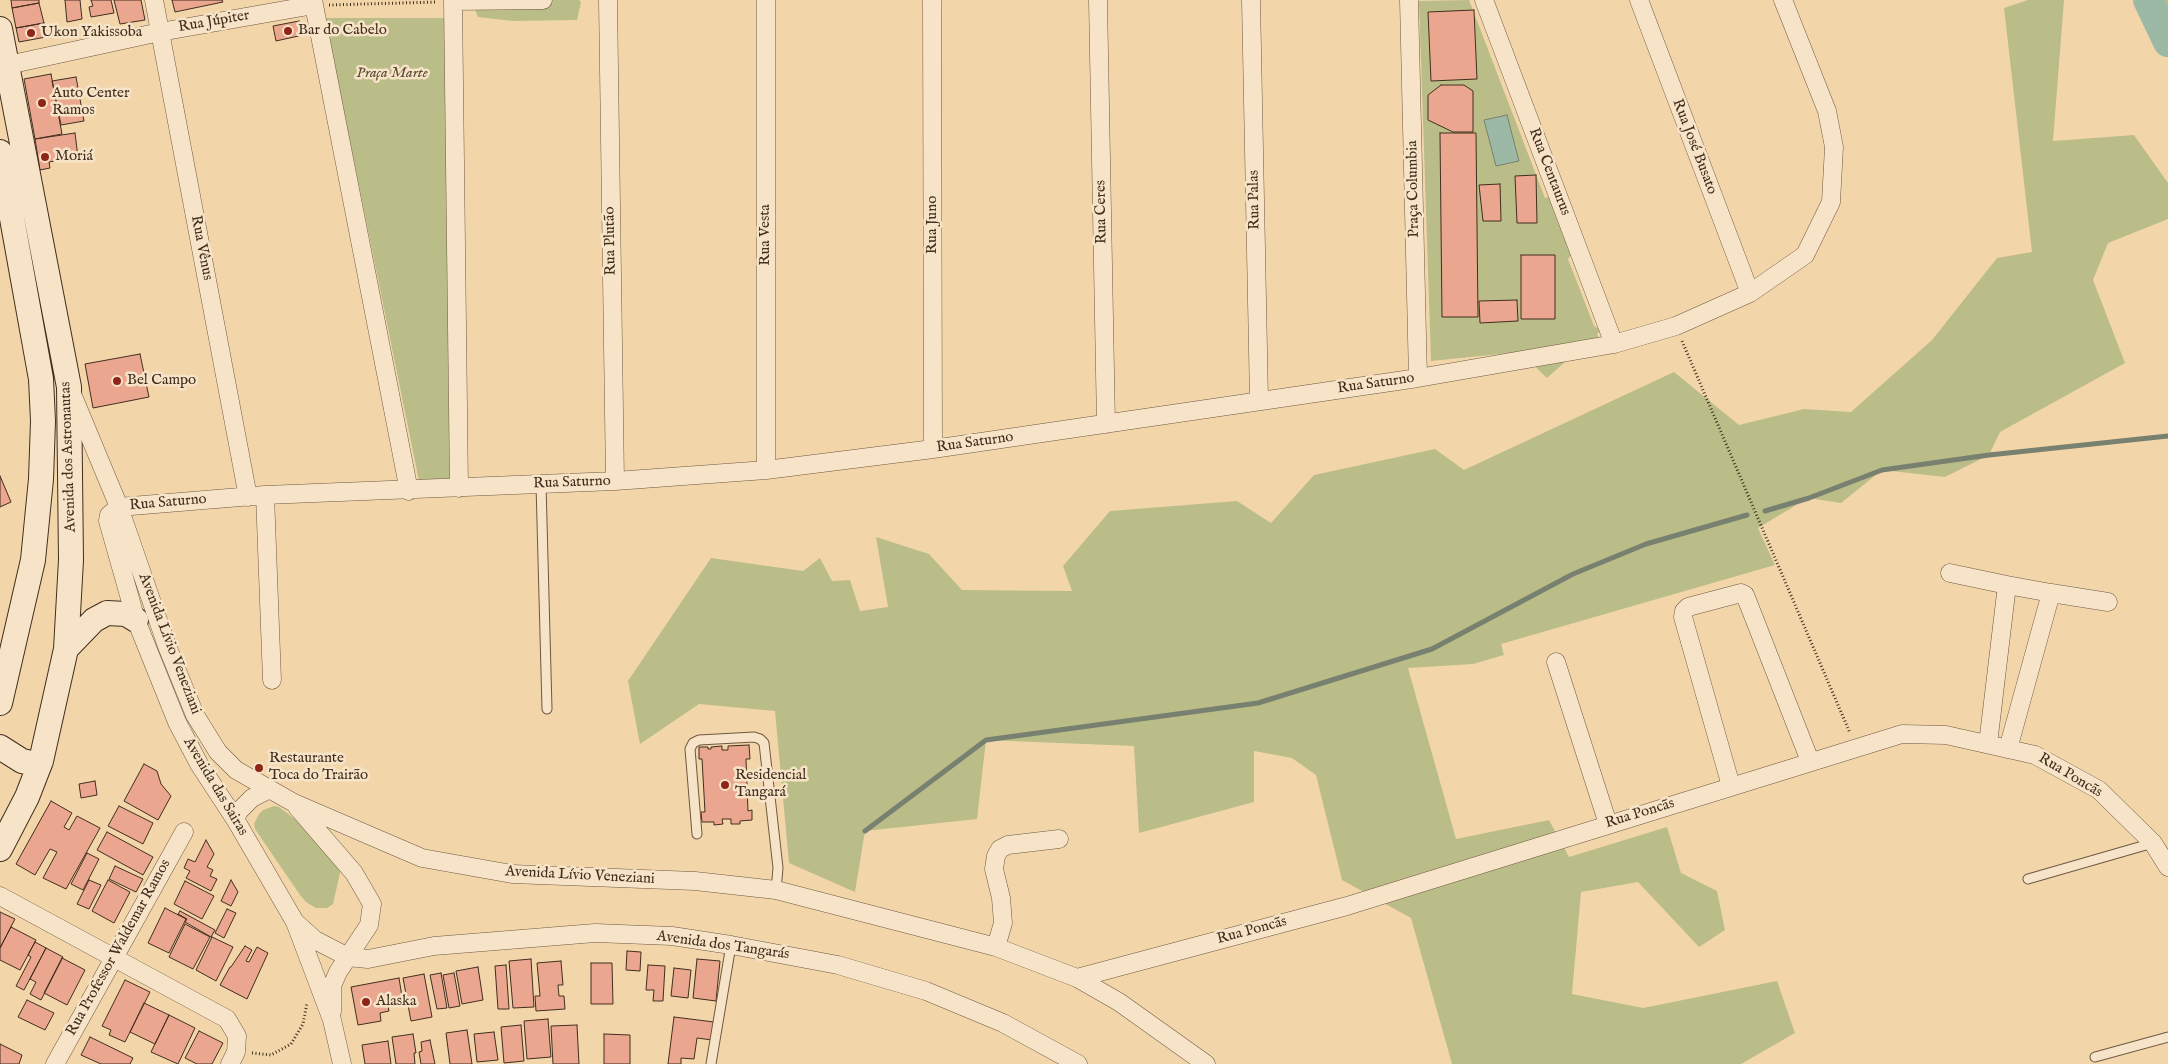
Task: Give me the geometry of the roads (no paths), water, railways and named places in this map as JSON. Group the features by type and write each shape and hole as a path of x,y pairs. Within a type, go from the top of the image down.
{"main road":[{"name":"Avenida dos Astronautas","path":"0,29 69,387 71,560 66,649 40,761 27,797 0,849"},
{"name":"Avenida dos Astronautas","path":"0,152 41,379 43,422 41,480 33,560 0,704"},
{"path":"66,649 94,620 107,612 126,614 136,620"},
{"path":"0,747 22,761 31,763 40,761"}],"street":[{"name":"Rua Vênus","path":"154,0 256,496 272,680"},
{"path":"459,488 453,1 543,0"},
{"name":"Rua Plutão","path":"608,0 615,481"},
{"name":"Rua Vesta","path":"766,0 766,470"},
{"name":"Rua Juno","path":"932,0 933,449"},
{"name":"Rua Ceres","path":"1098,0 1106,424"},
{"name":"Rua Palas","path":"1251,0 1259,400"},
{"name":"Praça Columbia","path":"1409,0 1418,378"},
{"name":"Rua Centaurus","path":"1484,0 1614,344"},
{"name":"Rua José Busato","path":"1639,0 1750,293"},
{"name":"Rua Saturno","path":"119,507 256,496 615,481 766,470 933,449 1418,378 1614,344 1676,326 1750,293 1805,255 1831,202 1834,147 1827,111 1783,0"},
{"name":"Rua Júpiter","path":"8,65 160,32 314,3"},
{"path":"314,3 409,491"},
{"name":"Avenida Lívio Veneziani","path":"69,387 119,507 167,646 195,715 218,752 236,770 294,803 422,858 512,874 695,881 776,890 996,947 1077,978 1119,1002 1206,1064"},
{"name":"Avenida das Sairas","path":"119,507 110,515 108,521 136,620 178,722 199,764 235,819 295,922 332,1020 342,1064"},
{"path":"1950,573 2108,602"},
{"path":"1988,744 2008,585"},
{"path":"1731,786 1683,617 1684,611 1688,607 1741,592 1744,595 1810,761"},
{"path":"2008,749 2051,593"},
{"path":"1556,662 1608,824"},
{"name":"Rua Poncãs","path":"1077,978 1347,906 1902,734 1946,735 2035,755 2099,790 2153,843 2168,867"},
{"path":"235,819 239,811 252,798 270,789"},
{"path":"294,803 354,873 372,904 369,925 338,972 332,986 332,1020"},
{"name":"Rua Professor Waldemar Ramos","path":"55,1064 184,832"},
{"path":"996,947 1003,923 1001,898 994,870 996,856 1000,849 1008,845 1059,839"},
{"path":"0,896 227,1020 237,1036 233,1058"},
{"name":"Avenida dos Tangarás","path":"295,922 314,940 348,957 368,959 434,946 595,933 672,936 731,945 838,965 926,991 1004,1024 1078,1064"}],"lane":[{"path":"541,484 547,708"},
{"path":"697,834 690,749 693,743 699,740 754,737 760,740 764,744 778,868 776,890"},
{"path":"2028,879 2153,843"},
{"path":"710,1064 731,945"},
{"path":"2095,1057 2168,1038"}],"waterway":[{"path":"2148,0 2168,42"},
{"path":"1765,511 1809,498 1882,470 1989,455 2168,436"},
{"path":"865,831 986,740 1258,703 1432,649 1573,574 1646,544 1747,515"}],"place":[{"name":"Bar do Cabelo","path":"288,31"},
{"name":"Ukon Yakissoba","path":"31,33"},
{"name":"Auto Center Ramos","path":"42,103"},
{"name":"Moriá","path":"45,157"},
{"name":"Bel Campo","path":"117,381"},
{"name":"Restaurante Toca do Trairão","path":"259,768"},
{"name":"Residencial Tangará","path":"725,785"},
{"name":"Alaska","path":"366,1002"}],"park label":[{"name":"Praça Marte","path":"392,74"}]}
